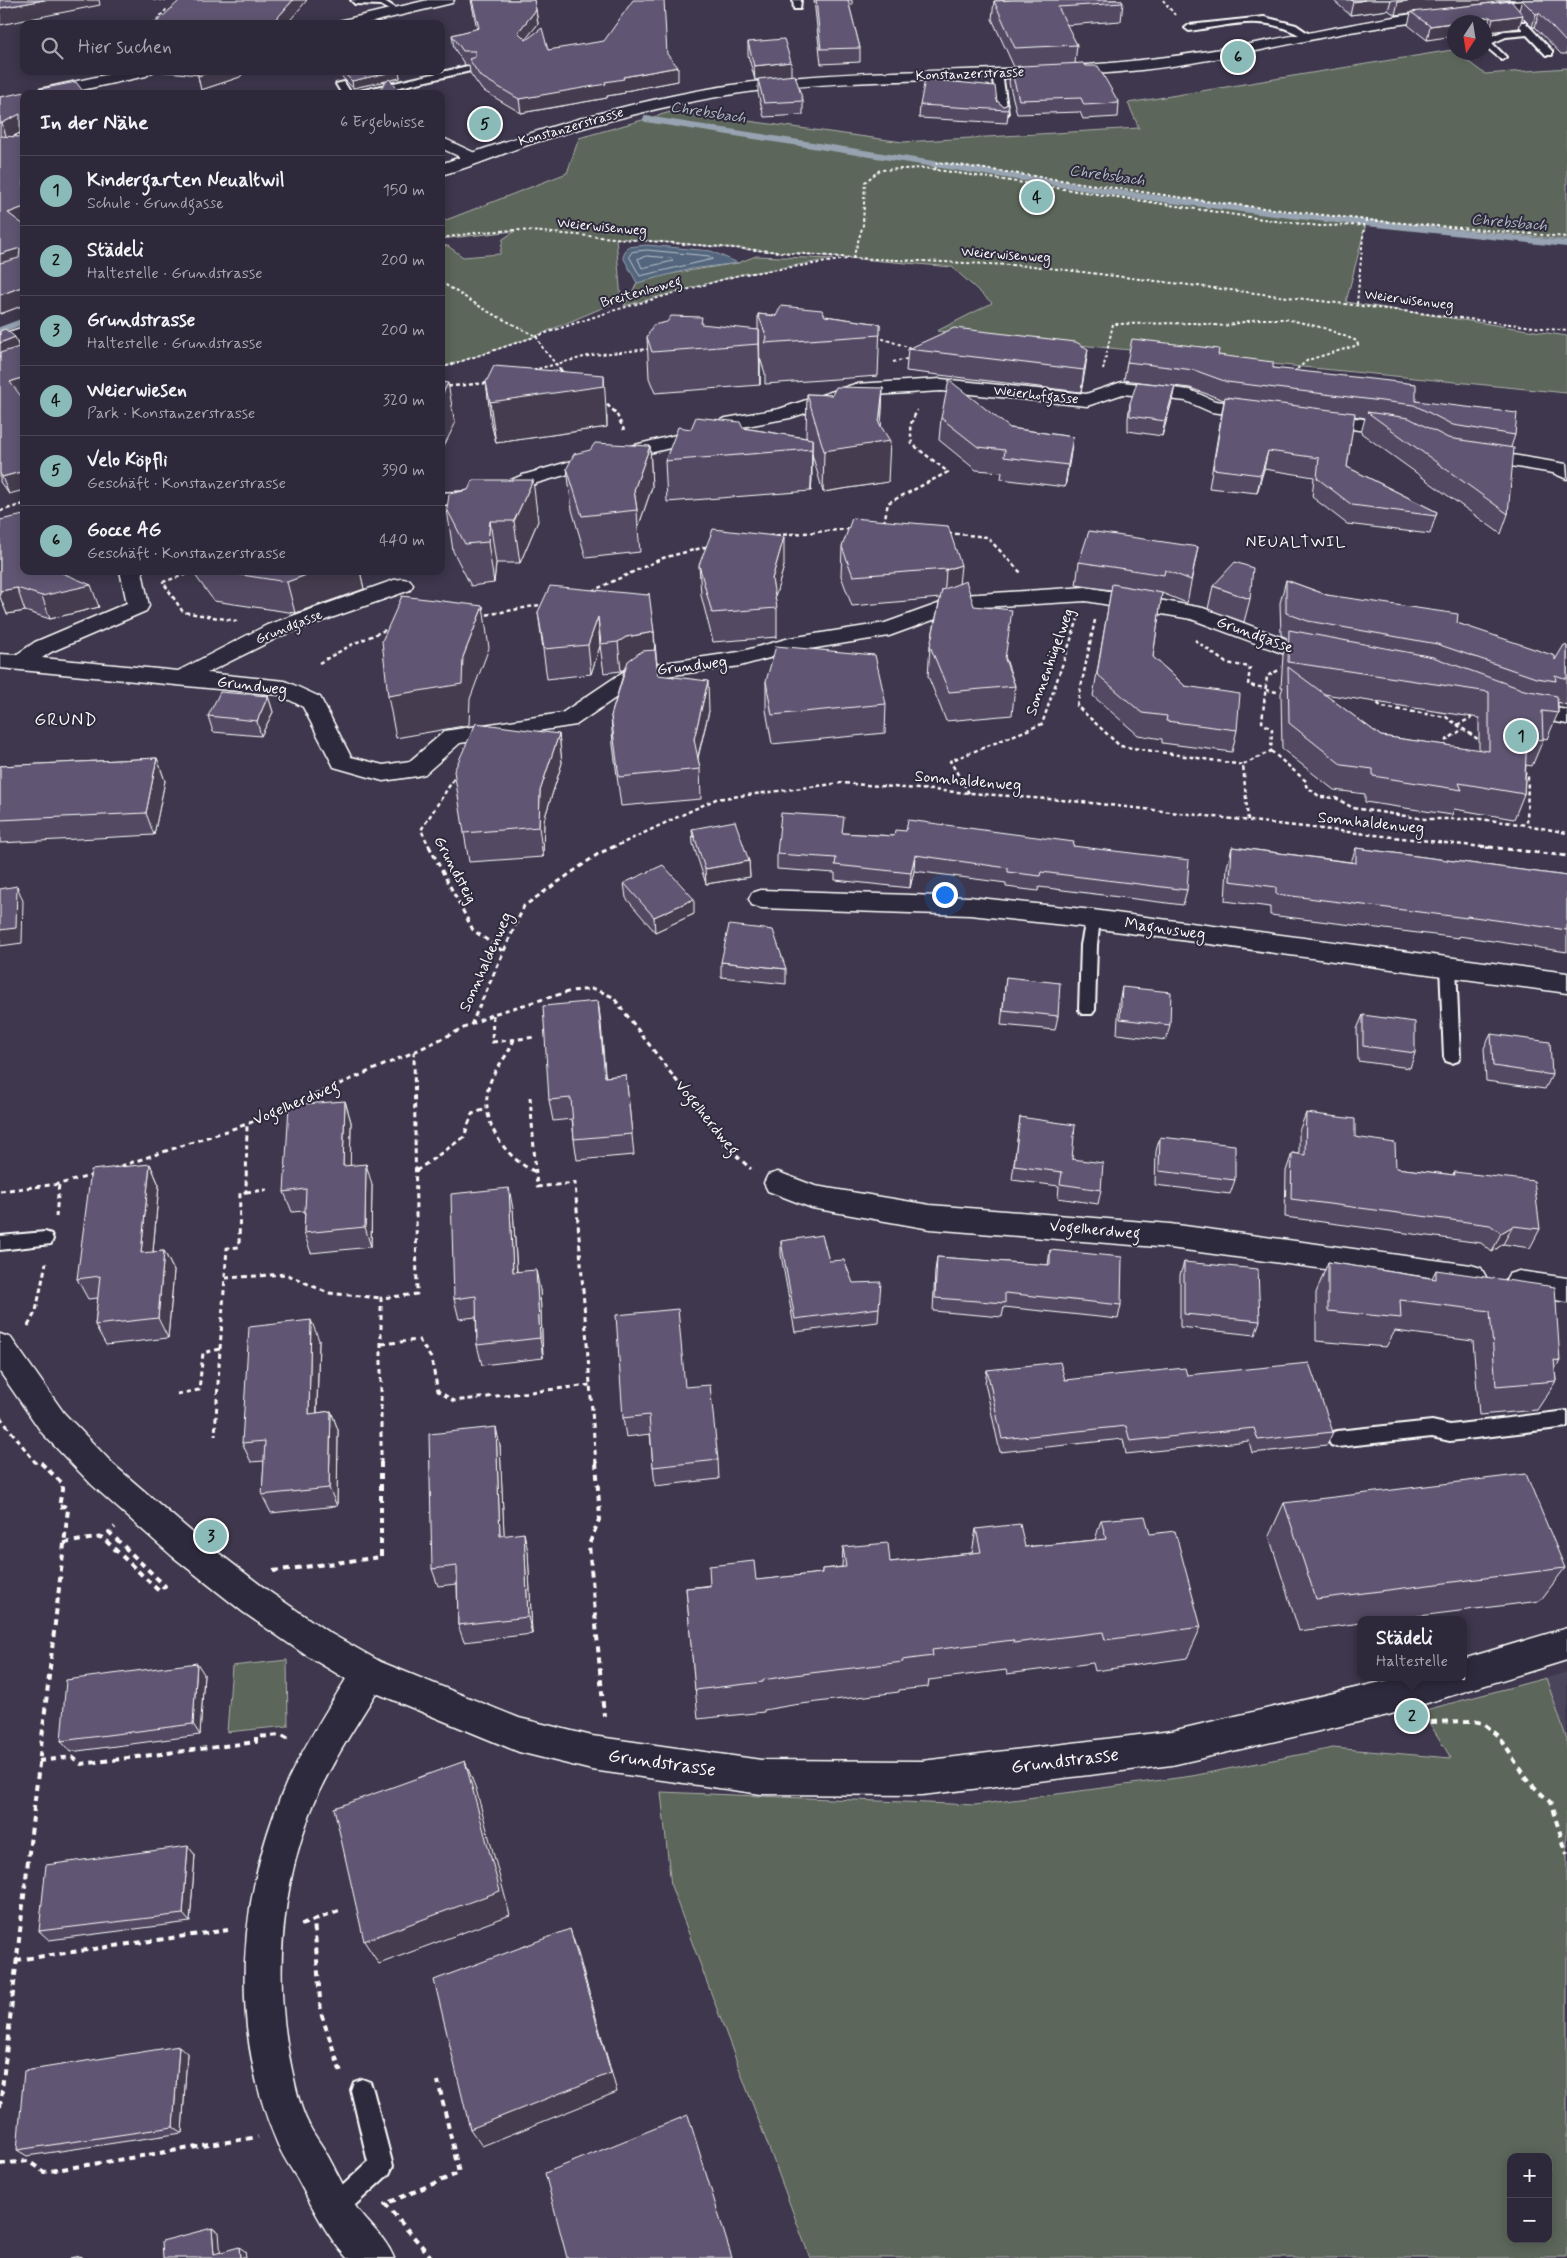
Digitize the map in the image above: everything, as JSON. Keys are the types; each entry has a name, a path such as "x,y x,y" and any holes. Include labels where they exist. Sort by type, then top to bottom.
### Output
{"street":[{"path":"360,20 447,0"},
{"name":"Konstanzerstrasse","path":"445,168 583,121 698,95 803,82 1141,65 1202,56 1401,20 1508,8 1567,4"},
{"path":"58,90 128,75"},
{"path":"3,146 20,147"},
{"path":"445,147 473,158"},
{"path":"0,342 20,334"},
{"name":"Weierhofgasse","path":"445,499 491,496 530,479 585,463 696,436 726,424 784,414 855,390 933,385 1087,400 1122,388 1190,396 1212,406 1409,431 1418,436"},
{"path":"1462,453 1559,468 1567,473"},
{"path":"10,662 138,606 131,575"},
{"name":"Grundgasse","path":"182,678 275,630 402,585"},
{"name":"Grundweg","path":"10,662 273,685 295,691 312,702 342,762 383,773 416,768 453,736 568,720 637,673 740,659 790,645 889,629 963,602 1086,594"},
{"name":"Grundgasse","path":"1086,594 1195,613 1298,651 1345,660"},
{"path":"1482,694 1523,709 1567,717"},
{"name":"Magnusweg","path":"761,899 970,906 1093,919 1567,983"},
{"name":"Vogelherdweg","path":"778,1184 812,1197 930,1217 1170,1236 1567,1290"},
{"name":"Grundstrasse","path":"0,1347 54,1423 103,1475 183,1545 255,1601 316,1643 369,1674 520,1736 592,1753 761,1777 922,1778 1172,1748 1388,1698 1444,1681"},
{"path":"1467,1674 1567,1644"},
{"path":"369,1674 320,1754 298,1797 282,1843 271,1890 266,1925 264,1996 267,2035 276,2083 291,2129 343,2223 374,2258"}],"lane":[{"path":"355,1 383,4 396,11"},
{"path":"1508,8 1549,53"},
{"path":"1189,28 1265,19 1289,24 1308,36"},
{"path":"1502,57 1486,42 1504,34 1530,32"},
{"path":"445,74 472,68"},
{"path":"997,73 1002,114"},
{"path":"373,90 440,75"},
{"path":"341,84 345,90"},
{"path":"3,146 20,136"},
{"path":"1087,1010 1089,945 1093,919"},
{"path":"1448,966 1452,1057"},
{"path":"0,1244 45,1239"},
{"path":"1337,1439 1432,1430 1450,1433 1567,1418"},
{"path":"335,2208 381,2166 353,2086"}],"path":[{"path":"153,0 176,0"},
{"path":"1163,0 1176,17"},
{"path":"157,20 166,10 178,12"},
{"path":"935,169 937,162 1212,202 1367,220 1567,237"},
{"path":"853,258 863,225 865,182 880,170 935,169 1187,209 1228,212 1340,228 1364,225"},
{"path":"1358,304 1364,225 1367,220"},
{"name":"Weierwisenweg","path":"445,237 482,232 517,230 853,258 1033,266 1567,330"},
{"name":"Breitenlooweg","path":"445,367 612,311 739,275 853,258"},
{"path":"445,284 488,311 536,336 544,350 557,363 568,379"},
{"path":"1111,392 1102,384 1101,378 1113,324 1195,323 1224,326 1258,319 1286,319 1324,328 1357,342 1358,345 1319,355 1296,369 1283,415"},
{"path":"869,336 917,350 910,359 886,364"},
{"path":"527,372 592,355 650,349"},
{"path":"445,387 468,386 492,382"},
{"path":"883,526 888,503 948,472 912,444 910,426 933,385"},
{"path":"595,396 608,404 622,421 626,454"},
{"path":"0,511 20,505"},
{"path":"766,536 856,528"},
{"path":"940,532 987,537 1043,597"},
{"path":"591,592 663,558 711,546"},
{"path":"183,575 163,582 183,612 240,621"},
{"name":"Sonnenhügelweg","path":"969,793 950,761 1042,724 1086,594"},
{"path":"478,617 554,601"},
{"path":"1096,616 1077,706 1120,746 1243,765 1271,751"},
{"path":"319,663 353,644 396,626"},
{"path":"1195,636 1194,641 1226,663 1250,667 1248,685 1277,692"},
{"path":"1271,751 1272,730 1262,722 1267,676 1287,667"},
{"path":"1458,725 1471,718 1471,714 1462,711 1471,711 1482,694"},
{"path":"1368,697 1382,707 1446,716 1488,747"},
{"path":"1444,756 1445,741 1463,729"},
{"name":"Grundsteig","path":"453,736 461,768 421,830 473,930 504,952"},
{"path":"1271,751 1306,781 1306,786 1320,797 1336,798 1353,808 1425,819 1480,819 1527,825 1567,833"},
{"path":"1243,765 1248,820"},
{"path":"1520,770 1528,776 1527,825"},
{"name":"Sonnhaldenweg","path":"471,1025 524,906 598,854 716,799 842,783 1073,801 1567,856"},
{"name":"Vogelherdweg","path":"109,1170 247,1124 414,1052 493,1014 571,991 595,989 605,991 613,997 728,1147 748,1167 778,1184"},
{"path":"493,1014 492,1042 536,1036"},
{"path":"514,1039 512,1049 490,1082 486,1097 486,1109 499,1139 512,1158 519,1165 536,1172"},
{"path":"225,1278 286,1274 328,1293 382,1298 417,1294 414,1052"},
{"path":"530,1097 536,1186 575,1183 600,1517 589,1545 604,1716"},
{"path":"416,1171 464,1137 472,1114 486,1109"},
{"path":"246,1192 247,1124"},
{"path":"0,1191 59,1184 100,1173"},
{"path":"215,1436 226,1248 239,1247 240,1193 267,1190"},
{"path":"273,1571 381,1557 382,1298"},
{"path":"382,1344 419,1340 431,1358 438,1391 454,1401 590,1384"},
{"path":"177,1394 199,1390 203,1353 220,1349"},
{"path":"0,1417 35,1462 41,1463 63,1484 59,1506 64,1506 68,1509 0,2107"},
{"path":"64,1543 102,1537 159,1591 165,1586 109,1532 139,1506"},
{"path":"1422,1720 1429,1722 1473,1721 1491,1729 1499,1736 1526,1779 1550,1802 1567,1854"},
{"path":"39,1761 72,1757 81,1764 256,1742 256,1737 282,1735 291,1740"},
{"path":"297,1926 339,1910"},
{"path":"314,1920 321,2013 353,2086"},
{"path":"16,1960 228,1930"},
{"path":"385,2204 458,2173 438,2081"},
{"path":"0,2164 28,2161 44,2172 246,2141 291,2129"},
{"path":"374,2172 385,2204 432,2258"}],"shaded area":[{"path":"1567,1672 1567,1740 1546,1678"}],"green space":[{"path":"1447,51 1447,60 1466,60 1485,74 1567,68 1567,240 1367,220 1346,302 1567,336 1567,393 937,331 992,303 952,267 616,238 621,300 536,336 445,367 445,246 463,257 500,254 503,239 515,231 445,239 445,220 567,173 579,138 674,111 903,142 1139,128 1128,103"},
{"path":"756,256 833,259 739,275 624,306 637,283 650,277 738,263"},
{"path":"287,1660 288,1726 227,1732 232,1666"},
{"path":"1546,1678 1567,1740 1567,2258 810,2258 671,1886 661,1792 975,1805 1192,1776 1333,1748 1451,1758 1422,1711"}],"water":[{"path":"647,245 711,251 738,263 691,269 637,283 623,257 627,247"}],"building":[{"path":"0,0 44,0 0,8"},
{"path":"180,0 293,0 276,20 159,20"},
{"path":"472,0 534,0 536,10 518,32 526,40 542,28 548,50 604,41 633,0 664,0 667,54 678,67 623,77 624,79 605,82 606,84 519,99 480,76 469,59 475,57 475,51 463,51 452,35 479,28"},
{"path":"816,0 848,0 860,48 821,49"},
{"path":"1121,0 1123,3 1058,7 1077,45 1015,48 994,1"},
{"path":"1396,0 1413,0 1398,2"},
{"path":"1522,0 1567,0 1567,41 1539,13 1536,14"},
{"path":"1511,1 1523,15 1493,19 1492,15 1447,15 1447,23 1430,26 1411,12"},
{"path":"784,39 791,62 754,66 748,42"},
{"path":"1083,63 1085,66 1098,66 1119,103 1084,105 1081,98 1019,100 1011,69 1022,69 1021,66"},
{"path":"346,75 378,75 352,81"},
{"path":"795,75 803,101 764,103 758,79"},
{"path":"389,79 400,90 379,90"},
{"path":"925,79 995,86 997,101 1003,106 1009,104 1008,110 920,105"},
{"path":"76,82 82,90 35,90"},
{"path":"20,93 20,114 0,123 0,97"},
{"path":"0,136 20,137 20,208 8,213 20,222 20,248 0,254"},
{"path":"20,248 20,288 0,295 0,263 19,258"},
{"path":"781,306 822,310 825,316 880,324 880,335 765,343 767,338 758,314 776,316"},
{"path":"671,316 702,317 701,324 759,330 759,344 652,352 647,337 653,325 667,322"},
{"path":"954,328 1076,342 1088,349 1084,370 908,349"},
{"path":"5,329 15,337 0,343 0,331"},
{"path":"1132,339 1219,349 1218,355 1273,362 1273,368 1416,384 1416,401 1517,413 1515,435 1453,425 1414,405 1227,382 1194,370 1127,362"},
{"path":"20,341 20,378 10,382 20,395 20,472 2,477 0,473 0,353 19,347"},
{"path":"494,366 604,375 604,386 490,402 486,382"},
{"path":"949,380 1010,428 1073,437 1068,465 1004,457 1005,450 978,447 941,418"},
{"path":"1137,382 1175,386 1165,421 1130,416 1130,403"},
{"path":"836,387 883,388 879,423 890,441 824,451 807,394 832,395"},
{"path":"1225,397 1355,413 1347,467 1437,512 1436,516 1352,505 1317,478 1319,458 1268,451 1261,475 1213,469"},
{"path":"1367,412 1409,418 1448,438 1514,448 1508,514"},
{"path":"696,417 740,422 743,428 812,439 812,449 665,461 678,427 691,429"},
{"path":"595,443 650,446 634,490 637,510 582,516 567,468 574,454 590,450"},
{"path":"473,480 533,480 514,521 490,521 488,542 465,544 447,509 449,494 468,490"},
{"path":"20,516 20,575 67,575 91,585 42,596 17,588 0,591 0,520"},
{"path":"852,518 948,526 961,565 946,570 853,576 842,547"},
{"path":"713,529 784,537 772,579 777,608 712,613 699,565"},
{"path":"1089,531 1198,547 1191,580 1165,570 1164,575 1079,562"},
{"path":"1235,562 1253,568 1250,599 1213,586"},
{"path":"242,575 306,575 287,582"},
{"path":"1286,580 1327,595 1458,614 1457,623 1555,656 1555,660 1564,645 1567,646 1567,679 1555,675 1556,681 1536,678 1437,644 1308,621 1286,613"},
{"path":"966,581 974,606 1012,610 1005,659 1015,686 949,692 930,646 942,590"},
{"path":"1112,584 1162,593 1153,657 1185,686 1240,694 1237,730 1166,721 1167,716 1142,713 1097,674"},
{"path":"550,586 648,595 649,593 654,632 626,637 618,642 601,644 598,617 588,645 544,649 538,612"},
{"path":"402,596 483,606 463,657 462,684 388,696 382,641"},
{"path":"1289,630 1433,657 1524,690 1557,696 1558,713 1542,711 1543,740 1527,738 1524,794 1459,783 1462,790 1373,776 1373,769 1342,765 1289,723 1288,667 1381,736 1489,751 1489,692 1288,662"},
{"path":"776,646 875,655 886,704 772,715 766,681"},
{"path":"655,650 658,675 708,681 694,739 700,769 619,777 611,716 628,661 642,651"},
{"path":"220,692 268,696 257,721 208,716"},
{"path":"476,723 559,734 540,791 539,827 464,833 454,771"},
{"path":"157,758 146,813 0,820 0,766"},
{"path":"781,813 844,817 842,833 894,836 895,830 906,831 908,820 1074,842 1073,846 1189,860 1187,890 1041,872 1040,876 1008,872 1008,868 915,855 911,873 835,865 836,858 777,854"},
{"path":"735,821 749,861 705,869 692,829"},
{"path":"1232,847 1356,863 1356,848 1567,876 1567,930 1467,916 1467,918 1276,894 1276,887 1230,881"},
{"path":"663,865 694,899 654,917 624,883"},
{"path":"17,886 16,928 0,930 0,889"},
{"path":"729,925 773,930 786,969 721,962"},
{"path":"1006,977 1060,983 1058,1016 1003,1010"},
{"path":"1122,987 1171,992 1170,1025 1120,1019"},
{"path":"598,1001 605,1077 626,1075 632,1134 574,1139 571,1098 549,1100 543,1006"},
{"path":"1363,1015 1415,1022 1415,1053 1363,1046"},
{"path":"1491,1034 1550,1042 1552,1075 1493,1066"},
{"path":"345,1101 343,1166 366,1164 365,1227 304,1233 306,1189 284,1192 289,1105"},
{"path":"1306,1113 1355,1119 1355,1137 1395,1143 1396,1168 1534,1181 1540,1229 1513,1226 1501,1233 1490,1225 1291,1199 1292,1153 1305,1155"},
{"path":"1020,1117 1075,1125 1072,1159 1103,1163 1101,1190 1060,1184 1062,1172 1014,1166"},
{"path":"1160,1137 1235,1145 1235,1180 1159,1171"},
{"path":"150,1164 141,1253 164,1251 158,1318 95,1325 100,1276 77,1279 91,1170"},
{"path":"509,1188 513,1272 536,1270 540,1338 477,1345 476,1296 454,1299 451,1194"},
{"path":"822,1235 829,1261 844,1260 853,1283 881,1282 879,1308 795,1319 781,1241"},
{"path":"1050,1250 1122,1257 1121,1305 1005,1293 1005,1303 935,1298 937,1257 1050,1265"},
{"path":"1184,1262 1258,1269 1260,1321 1184,1314"},
{"path":"1328,1262 1436,1279 1436,1270 1555,1287 1560,1361 1554,1360 1556,1381 1496,1386 1490,1311 1400,1300 1401,1318 1328,1311"},
{"path":"678,1309 685,1387 710,1385 718,1460 653,1467 649,1415 623,1418 616,1315"},
{"path":"311,1320 309,1414 331,1411 329,1488 262,1495 265,1441 242,1443 249,1327"},
{"path":"1060,1362 1065,1380 1185,1368 1187,1375 1309,1363 1333,1432 1258,1440 1254,1428 1130,1441 1126,1426 1002,1439 987,1370"},
{"path":"496,1427 500,1536 524,1533 528,1617 458,1625 457,1566 432,1569 429,1434"},
{"path":"1526,1474 1565,1568 1316,1599 1284,1503"},
{"path":"1145,1516 1150,1534 1175,1531 1201,1627 1105,1640 1103,1632 1014,1643 1013,1640 932,1650 933,1656 902,1660 903,1662 794,1675 763,1680 763,1682 695,1690 686,1588 710,1586 709,1566 754,1561 756,1580 822,1573 822,1569 846,1567 843,1547 888,1543 890,1562 981,1552 976,1529 1020,1524 1025,1547 1106,1539 1101,1520"},
{"path":"197,1663 193,1724 61,1741 66,1680"},
{"path":"465,1761 500,1891 364,1941 334,1808"},
{"path":"188,1846 183,1914 39,1931 46,1865"},
{"path":"570,1929 611,2073 470,2129 434,1980"},
{"path":"179,2046 173,2127 17,2150 24,2071"},
{"path":"688,2115 732,2258 567,2258 545,2173"},
{"path":"212,2228 214,2254 239,2247 240,2258 163,2258 162,2241"}],"waterway":[{"name":"Chrebsbach","path":"646,119 1139,196 1299,216 1567,244"},
{"name":"Chrebsbach","path":"0,330 20,322"}],"place":[{"name":"Gocce AG","path":"1238,57"},
{"name":"Velo Köpfli","path":"485,124"},
{"name":"Weierwiesen","path":"1037,197"},
{"name":"Kindergarten Neualtwil","path":"1521,736"},
{"name":"Grundstrasse","path":"211,1536"},
{"name":"Städeli","path":"1412,1716"}],"district":[{"name":"NEUALTWIL","path":"1296,542"},
{"name":"GRUND","path":"66,720"}]}
